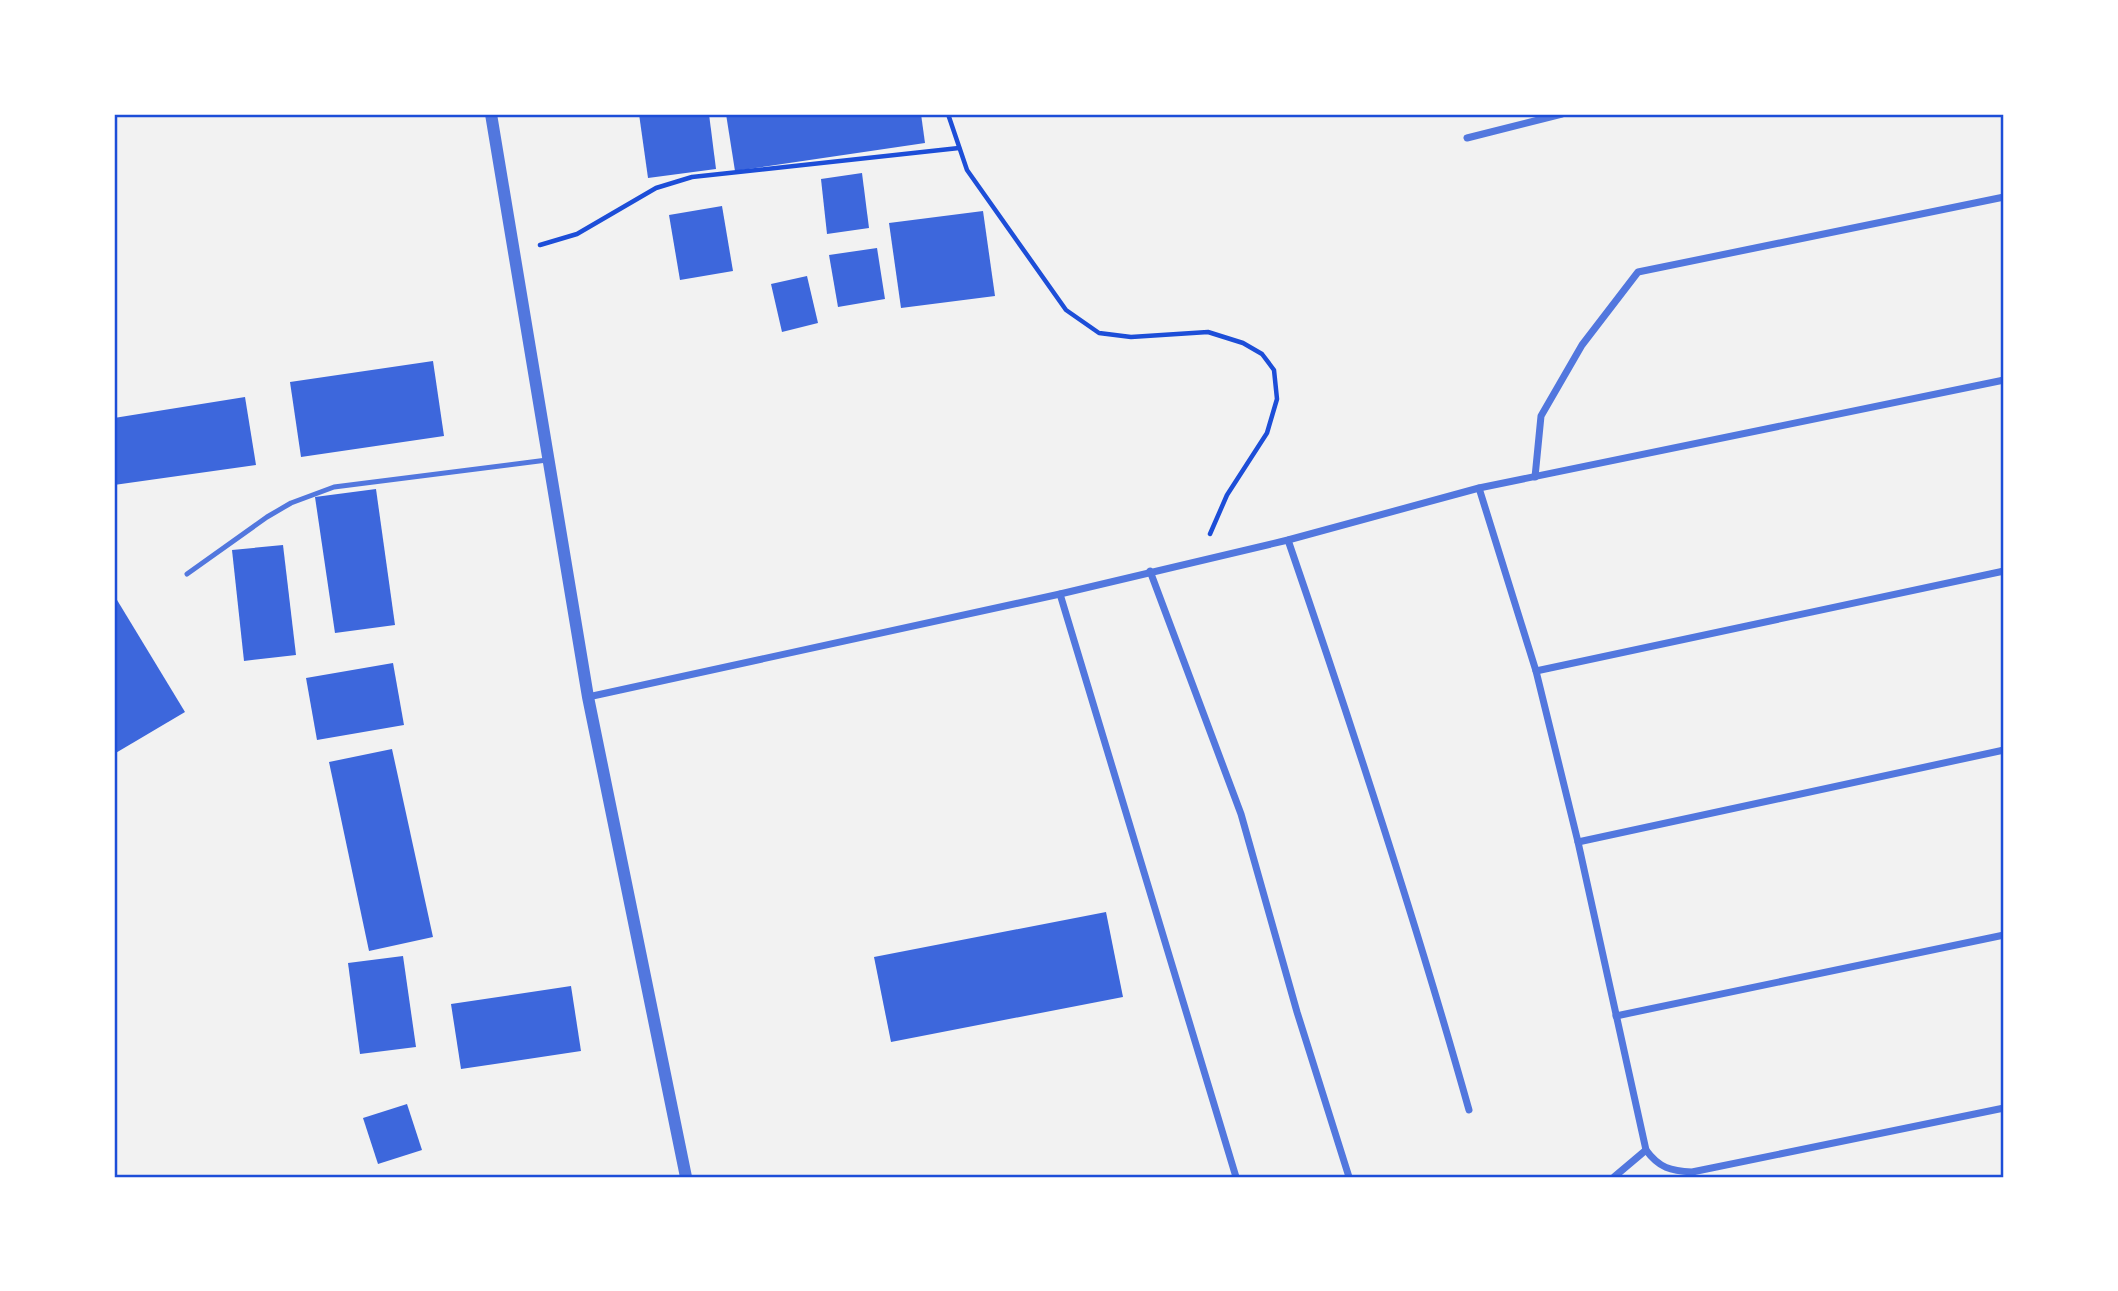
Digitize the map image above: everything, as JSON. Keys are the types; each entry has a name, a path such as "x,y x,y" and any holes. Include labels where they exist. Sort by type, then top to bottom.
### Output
{"street":[{"path":"491,114 587,697 686,1177"},
{"path":"1467,138 1562,114"},
{"path":"1535,477 1541,416 1582,345 1638,272 2004,197"},
{"path":"587,697 1060,594 1198,559 1288,540 1479,488 2004,380"},
{"path":"1479,488 1536,671 1578,842 1646,1150 1656,1164 1692,1172 2004,1108"},
{"path":"1288,540 1342,696 1436,992 1469,1110"},
{"path":"1536,671 2004,570"},
{"path":"1150,571 1241,814 1297,1012 1349,1177"},
{"path":"1060,594 1236,1177"},
{"path":"1578,842 2004,750"},
{"path":"1616,1016 2004,935"},
{"path":"1614,1177 1646,1150"}],"lane":[{"path":"187,574 290,503 334,487 547,460"}],"path":[{"path":"948,114 967,170 1066,310 1099,332 1131,337 1208,332 1243,343 1262,354 1274,370 1278,398 1267,433 1227,495 1198,559"},
{"path":"513,253 577,234 656,188 692,177 959,148"}],"building":[{"path":"639,114 709,114 716,169 648,178"},
{"path":"726,114 921,114 925,143 735,171"},
{"path":"862,173 869,228 827,234 821,179"},
{"path":"722,206 733,271 680,280 669,215"},
{"path":"983,211 995,296 901,308 889,223"},
{"path":"877,248 885,299 838,307 829,255"},
{"path":"807,276 818,323 782,332 771,284"},
{"path":"433,361 444,436 301,457 290,382"},
{"path":"245,397 256,465 114,485 114,418"},
{"path":"376,489 395,625 335,633 315,497"},
{"path":"283,545 296,655 244,661 232,550"},
{"path":"114,595 185,712 114,754"},
{"path":"393,663 404,725 317,740 306,678"},
{"path":"392,749 433,937 369,951 329,762"},
{"path":"1106,912 1123,997 891,1042 874,957"},
{"path":"403,956 416,1047 360,1054 348,963"},
{"path":"571,986 581,1051 461,1069 451,1004"},
{"path":"407,1104 422,1150 378,1164 363,1118"}]}
